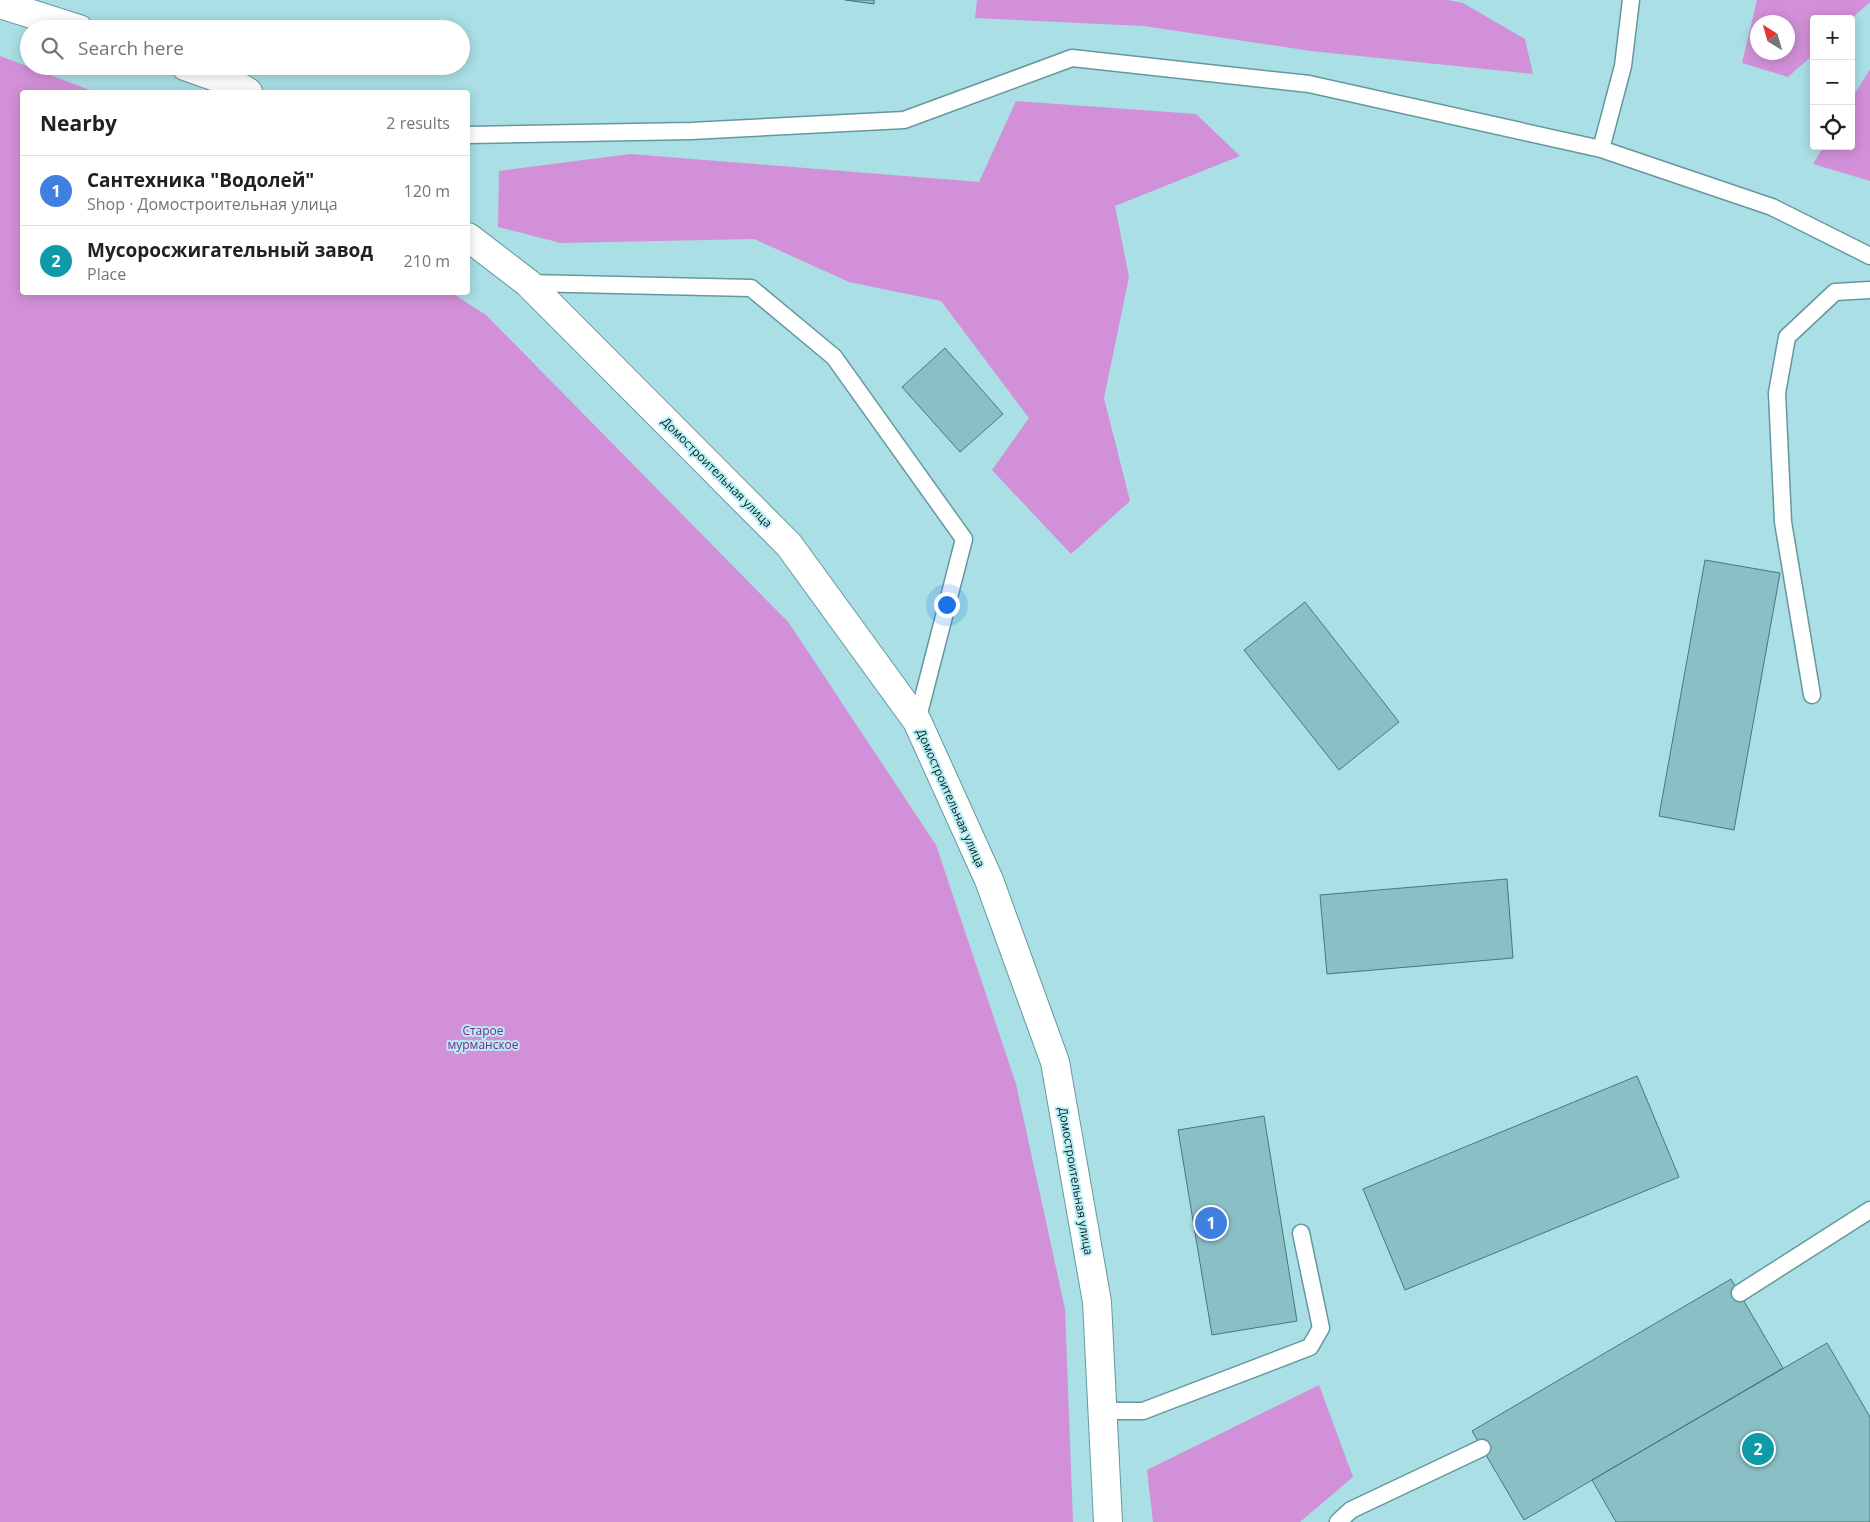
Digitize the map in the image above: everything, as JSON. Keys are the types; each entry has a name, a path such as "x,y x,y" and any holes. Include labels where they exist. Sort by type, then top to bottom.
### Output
{"street":[{"path":"0,4 51,20"},
{"path":"211,75 234,83 245,90"},
{"name":"Домостроительная улица","path":"470,240 528,283 790,545 917,721 988,880 1055,1062 1096,1302 1108,1522"}],"lane":[{"path":"1601,149 1622,66 1631,0"},
{"path":"470,135 691,131 904,120 1072,58 1309,84 1601,149 1772,207 1870,256"},
{"path":"528,283 751,288 834,357 964,539 917,721"},
{"path":"1812,695 1783,522 1777,393 1787,338 1835,292 1870,290"},
{"path":"1740,1293 1870,1210"},
{"path":"1102,1411 1143,1411 1310,1347 1321,1328 1301,1234"},
{"path":"1338,1522 1351,1510 1482,1448"}],"green space":[{"path":"977,0 1448,0 1463,3 1525,39 1533,74 1311,51 1144,26 975,18"},
{"path":"1757,0 1870,0 1855,15 1810,15 1810,58 1788,77 1742,63 1750,29 1750,60 1795,60 1795,15 1753,15"},
{"name":"Старое мурманское","path":"0,56 20,64 20,75 50,75 90,90 20,90 20,295 455,295 486,315 789,623 936,845 1016,1084 1065,1309 1073,1522 0,1522"},
{"path":"1870,69 1870,181 1813,164 1822,150 1855,150 1855,93"},
{"path":"1016,101 1196,114 1240,156 1115,206 1129,277 1104,398 1130,501 1071,554 992,470 1029,418 941,301 849,282 754,239 561,243 498,227 499,171 630,154 979,182"},
{"path":"1319,1385 1353,1477 1300,1522 1153,1522 1147,1470"}],"building":[{"path":"845,0 874,0 874,4"},
{"path":"945,348 1003,414 960,452 902,387"},
{"path":"1705,560 1780,573 1734,830 1659,816"},
{"path":"1305,602 1399,722 1339,770 1244,650"},
{"path":"1507,879 1513,958 1327,974 1320,895"},
{"path":"1637,1076 1679,1177 1405,1290 1363,1189"},
{"path":"1264,1116 1297,1321 1212,1335 1178,1130"},
{"path":"1731,1279 1783,1368 1524,1520 1472,1431"},
{"path":"1827,1343 1870,1417 1870,1522 1616,1522 1592,1480"}],"place":[{"name":"Сантехника \"Водолей\"","path":"1211,1223"},
{"name":"Мусоросжигательный завод","path":"1758,1449"}]}
